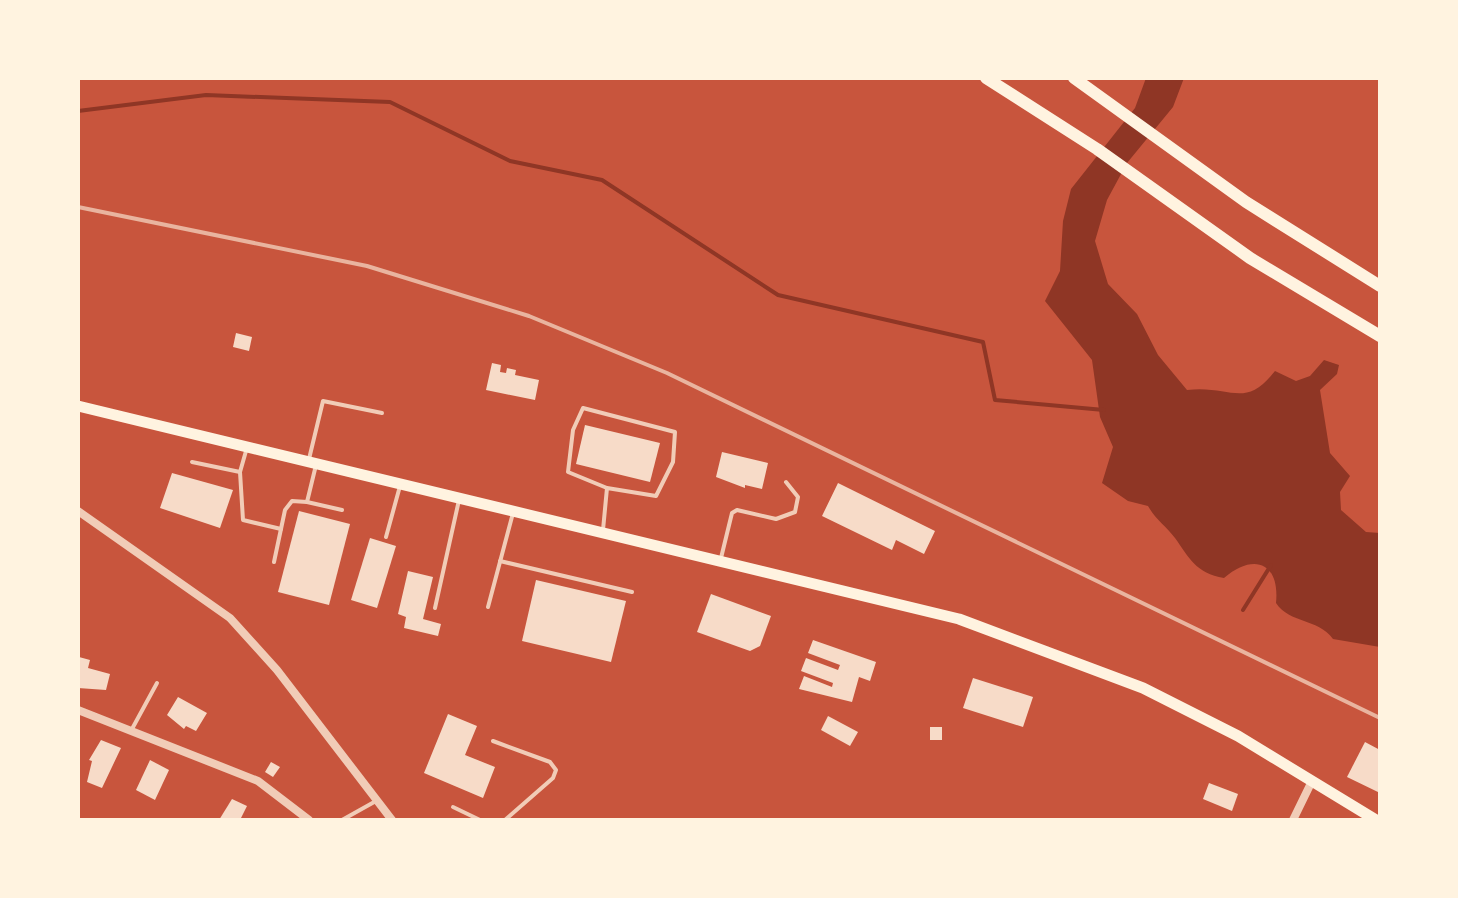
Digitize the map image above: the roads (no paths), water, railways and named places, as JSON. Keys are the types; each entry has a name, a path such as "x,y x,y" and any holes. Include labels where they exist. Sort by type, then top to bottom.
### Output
{"highway":[{"path":"986,78 1097,149 1250,258 1380,336"},
{"path":"1074,78 1246,202 1380,286"}],"main road":[{"path":"78,406 903,603 1054,651 1143,688 1238,736 1376,820"}],"street":[{"path":"78,511 230,618 277,670 392,820"},
{"path":"78,710 258,781 309,820"},
{"path":"1293,820 1312,781"}],"lane":[{"path":"307,502 323,401 382,412"},
{"path":"583,408 675,432 673,462 656,496 607,488 568,472 574,430 583,408"},
{"path":"248,444 240,472 243,520 281,529"},
{"path":"192,462 240,472"},
{"path":"386,538 402,481"},
{"path":"721,558 732,513 738,510 776,520 795,512 798,498 786,482"},
{"path":"603,530 607,488"},
{"path":"435,608 460,495"},
{"path":"274,562 292,501 342,510"},
{"path":"488,607 514,508"},
{"path":"500,561 632,592"},
{"path":"132,729 157,683"},
{"path":"493,741 550,762 556,770 553,778 504,820"},
{"path":"342,820 376,801"},
{"path":"453,807 480,820"}],"waterway":[{"path":"78,111 206,95 390,102 510,161 602,180 778,295 983,342 995,400 1104,410"},
{"path":"1243,610 1271,565"}],"railway":[{"path":"78,207 367,266 529,316 667,373 1380,718"}]}
